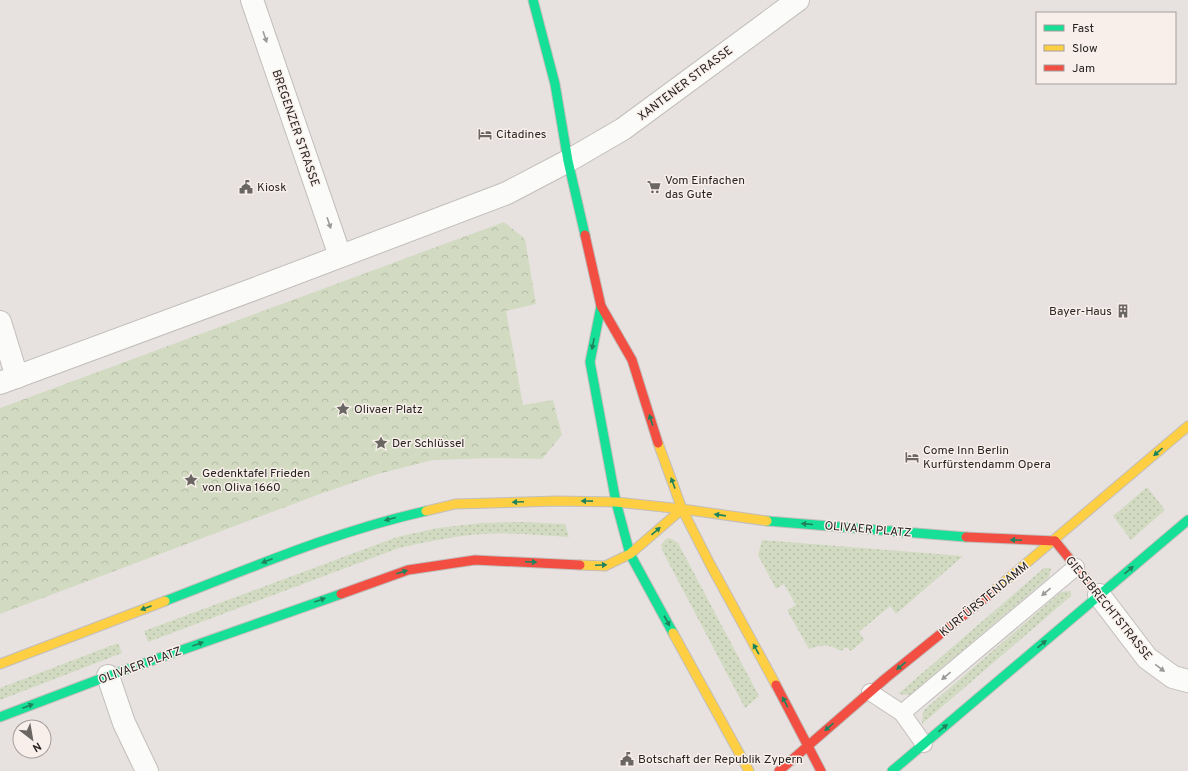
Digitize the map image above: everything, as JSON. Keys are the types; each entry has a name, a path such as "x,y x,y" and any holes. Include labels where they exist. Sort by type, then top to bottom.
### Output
{"main road":[{"path":"533,0 557,90 568,161 601,306 632,360 663,457 682,509 821,771"},
{"path":"601,306 590,362 616,502 630,554 749,771"},
{"name":"KURFÜRSTENDAMM","path":"780,771 870,692 1055,541 1188,426"},
{"name":"OLIVAER PLATZ","path":"0,664 327,538 389,519 455,504 557,501 616,502 682,509 758,520 977,538 1055,541"},
{"name":"OLIVAER PLATZ","path":"0,717 108,676 408,570 475,560 605,566 630,554 682,509"},
{"path":"892,771 1188,520"},
{"name":"GIESEBRECHTSTRASSE","path":"1055,541 1100,595"}],"street":[{"name":"BREGENZER STRASSE","path":"252,0 340,256"},
{"name":"XANTENER STRASSE","path":"568,161 623,129 798,0"},
{"path":"0,322 8,380 490,200 507,193 568,161"},
{"name":"GIESEBRECHTSTRASSE","path":"1100,595 1147,658 1173,677 1188,682"},
{"path":"108,676 124,723 147,771"}],"lane":[{"path":"902,712 1076,567"},
{"path":"870,692 902,712 924,744"}],"green space":[{"path":"504,222 525,239 536,304 506,311 523,405 553,400 562,435 542,459 493,458 433,460 378,474 320,494 0,614 0,408"},
{"path":"1147,487 1165,510 1131,540 1113,516"},
{"path":"523,522 565,524 569,537 492,533 450,538 399,548 148,642 144,631 397,537 438,528 481,523"},
{"path":"668,538 678,543 759,696 745,708 663,552 661,545"},
{"path":"762,540 963,556 896,614 890,606 859,632 864,640 851,651 846,647 841,651 825,646 818,646 809,649 787,610 796,605 784,584 776,589 758,555"},
{"path":"1044,568 1051,568 1049,577 910,695 898,694"},
{"path":"1071,591 1071,596 922,724 923,711 1061,592"},
{"path":"118,643 122,653 0,700 0,688"}],"traffic: fast":[{"path":"533,0 555,84 568,161 585,235"},
{"path":"601,306 590,362 616,502 630,554 673,633"},
{"path":"165,601 294,551 359,529 426,511"},
{"path":"892,771 1188,520"},
{"path":"767,521 966,537"},
{"path":"0,717 108,676 341,594"}],"traffic: slow":[{"path":"990,594 1188,426"},
{"path":"658,443 682,509 710,564 776,685"},
{"path":"426,511 455,504 557,501 616,502 682,509 767,521"},
{"path":"580,565 605,566 630,554 682,509"},
{"path":"0,664 165,601"},
{"path":"673,633 749,771"}],"traffic: jam":[{"path":"585,235 601,306 632,360 658,443"},
{"path":"966,537 1055,541"},
{"path":"1055,541 1099,595"},
{"path":"341,594 408,570 475,560 580,565"},
{"path":"779,771 886,678 990,594"},
{"path":"776,685 821,771"}],"place":[{"name":"Citadines","path":"485,134"},
{"name":"Kiosk","path":"246,187"},
{"name":"Vom Einfachen das Gute","path":"654,187"},
{"name":"Bayer-Haus","path":"1123,311"},
{"name":"Olivaer Platz","path":"343,409"},
{"name":"Der Schlüssel","path":"381,443"},
{"name":"Come Inn Berlin Kurfürstendamm Opera","path":"912,457"},
{"name":"Gedenktafel Frieden von Oliva 1660","path":"191,480"},
{"name":"Botschaft der Republik Zypern","path":"627,759"}]}
